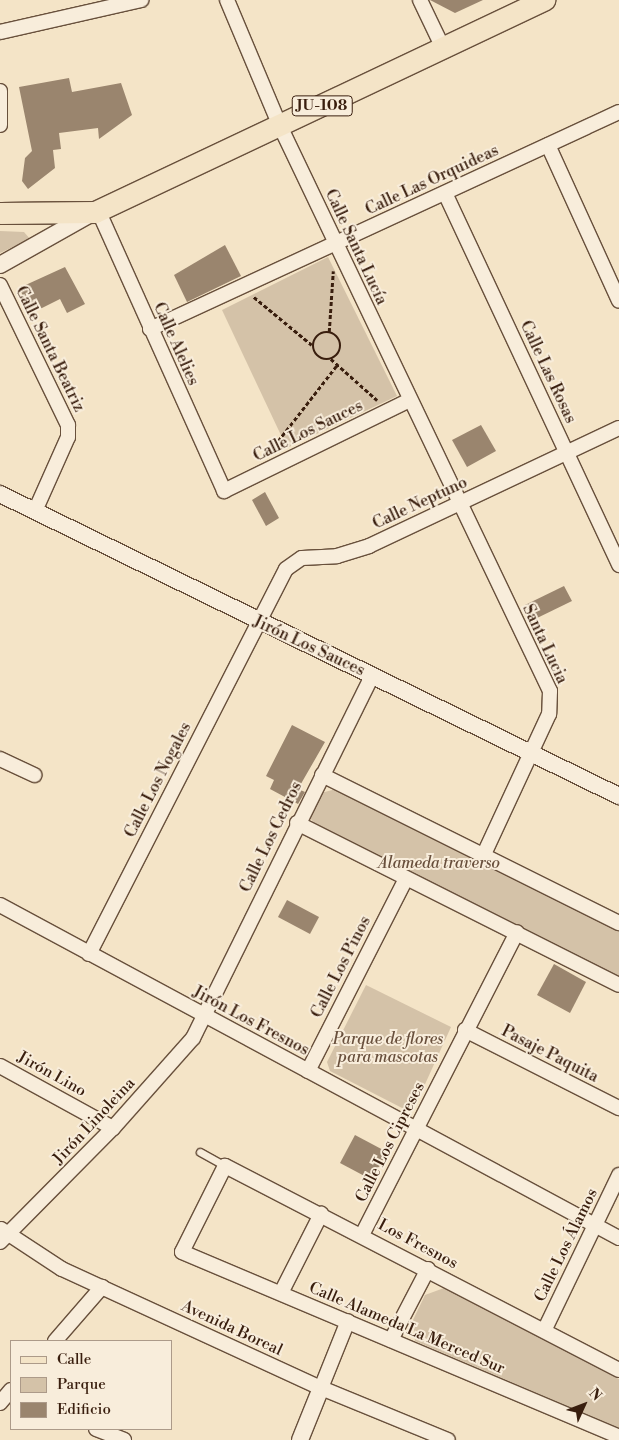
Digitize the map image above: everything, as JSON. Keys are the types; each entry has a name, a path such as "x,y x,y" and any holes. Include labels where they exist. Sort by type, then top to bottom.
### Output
{"main road":[{"name":"JU-108","path":"0,213 97,211 544,0"}],"street":[{"path":"0,32 141,0"},
{"name":"Calle Santa Lucía","path":"227,0 280,126 458,506"},
{"path":"420,0 443,48"},
{"path":"0,91 0,125"},
{"name":"Calle Las Orquideas","path":"150,329 619,112"},
{"path":"548,145 619,301"},
{"name":"Calle Las Rosas","path":"445,193 619,565"},
{"path":"0,265 97,211"},
{"name":"Calle Alelies","path":"97,211 224,491"},
{"name":"Calle Santa Beatriz","path":"0,285 68,426 68,437 35,512"},
{"name":"Calle Los Sauces","path":"224,491 408,401"},
{"name":"Calle Neptuno","path":"259,622 295,562 358,550 458,506 619,428"},
{"name":"Jirón Los Sauces","path":"0,494 531,756 619,796"},
{"name":"Santa Lucia","path":"458,506 550,691 549,714 484,854"},
{"name":"Calle Los Nogales","path":"89,954 259,622"},
{"name":"Calle Los Cedros","path":"202,1015 372,676"},
{"path":"0,759 34,775"},
{"path":"322,775 484,854 619,923"},
{"path":"297,823 619,985"},
{"name":"Calle Los Pinos","path":"308,1071 406,879"},
{"name":"Jirón Los Fresnos","path":"0,905 619,1238"},
{"name":"Calle Los Cipreses","path":"362,1235 516,932"},
{"name":"Jirón Linoleina","path":"3,1235 114,1128 193,1038 202,1015"},
{"name":"Pasaje Paquita","path":"465,1030 619,1108"},
{"name":"Jirón Lino","path":"0,1066 114,1128"},
{"name":"Los Fresnos","path":"226,1166 544,1329 619,1370"},
{"name":"Calle Alameda La Merced Sur","path":"226,1166 182,1252 619,1437"},
{"name":"Calle Los Álamos","path":"544,1329 619,1175"},
{"path":"281,1293 321,1214"},
{"name":"Avenida Boreal","path":"3,1235 62,1269 321,1388 448,1440"},
{"path":"391,1340 428,1269"},
{"path":"55,1340 102,1287"},
{"path":"300,1440 348,1322"},
{"path":"98,1430 122,1440"}],"lane":[{"name":"Los Fresnos","path":"200,1152 226,1166"}],"path":[{"path":"331,360 341,345 329,332 335,244"},
{"path":"241,287 312,345 318,357 331,360 389,410"},
{"path":"312,345 316,336 329,332"},
{"path":"278,441 337,365"}],"green space":[{"path":"0,231 24,232 30,239 0,253"},
{"path":"328,257 397,396 287,448 222,310"},
{"name":"Alameda traverso","path":"336,789 619,929 619,978 319,828 309,817 321,793"},
{"name":"Parque de flores para mascotas","path":"366,985 451,1027 416,1104 406,1110 330,1071 327,1062"},
{"path":"444,1288 619,1379 619,1428 415,1341 413,1320 425,1295"}],"building":[{"path":"430,0 483,0 455,13"},
{"path":"69,78 72,92 121,83 132,115 99,139 98,128 59,133 61,149 53,150 55,168 28,189 22,181 25,158 32,151 19,87"},
{"path":"225,245 241,276 187,302 174,275"},
{"path":"65,267 85,304 67,313 60,299 32,313 19,288"},
{"path":"481,425 496,451 467,467 452,440"},
{"path":"265,492 279,518 266,526 252,500"},
{"path":"564,586 572,601 533,620 525,605"},
{"path":"292,725 325,742 298,789 305,792 298,804 270,789 274,780 266,776"},
{"path":"287,900 319,917 310,934 278,917"},
{"path":"554,964 586,982 570,1013 537,995"},
{"path":"355,1135 387,1152 372,1180 340,1163"}]}
